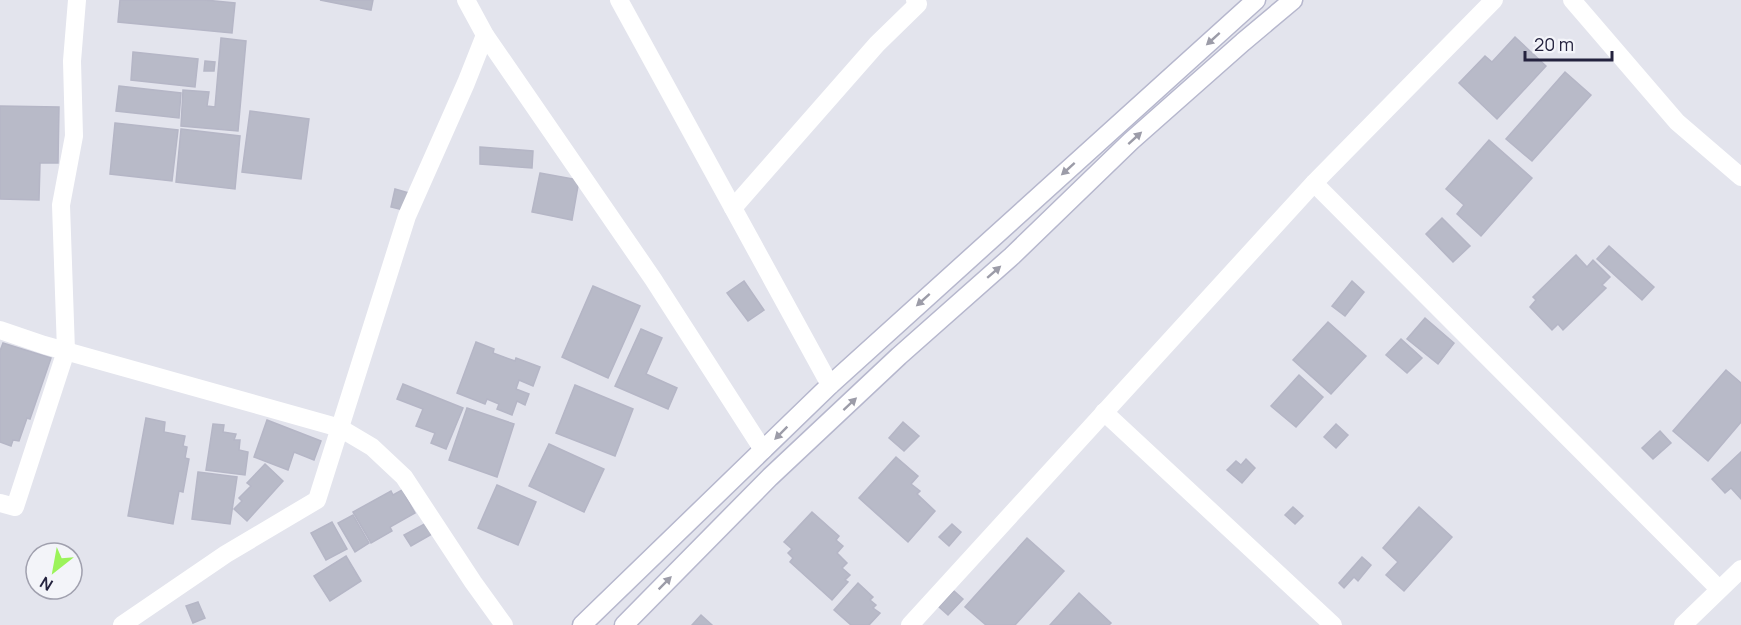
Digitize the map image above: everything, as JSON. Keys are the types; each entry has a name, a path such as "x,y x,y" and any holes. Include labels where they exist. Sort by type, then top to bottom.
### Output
{"street":[{"path":"0,503 15,507 66,351 61,205 74,136 72,61 77,0"},
{"path":"466,0 485,35 653,279 763,450"},
{"path":"619,0 830,385"},
{"path":"582,625 830,385 1256,0"},
{"path":"624,625 770,477 899,356 1012,256 1131,141 1242,42 1293,0"},
{"path":"910,625 1314,183 1494,0"},
{"path":"1572,0 1677,122 1741,177"},
{"path":"733,208 877,44 918,1"},
{"path":"122,625 226,554 317,500 407,216 485,35"},
{"path":"1314,183 1719,589"},
{"path":"0,330 66,351 340,428 372,447 404,477 504,625"},
{"path":"1104,412 1333,625"},
{"path":"1683,625 1741,569"}],"building":[{"path":"120,0 205,0 235,3 232,33 118,22"},
{"path":"320,0 373,0 371,10"},
{"path":"1515,37 1546,66 1497,119 1459,83 1485,56 1492,62"},
{"path":"221,38 246,41 238,131 181,126 183,90 209,92 207,106 215,107"},
{"path":"133,52 198,59 195,87 131,80"},
{"path":"205,61 215,62 214,71 204,71"},
{"path":"1565,72 1591,95 1532,161 1506,139"},
{"path":"119,86 181,93 179,118 116,111"},
{"path":"0,106 59,107 58,163 40,163 39,200 0,199"},
{"path":"250,111 309,119 301,179 242,172"},
{"path":"115,123 178,130 172,181 110,174"},
{"path":"181,129 240,136 235,189 176,182"},
{"path":"1489,140 1532,178 1481,236 1457,214 1464,205 1446,189"},
{"path":"480,147 533,151 532,168 480,164"},
{"path":"540,173 579,180 572,220 532,212"},
{"path":"395,189 416,195 412,212 391,207"},
{"path":"1442,218 1470,246 1453,262 1426,234"},
{"path":"1609,246 1654,287 1642,300 1597,259"},
{"path":"1576,255 1587,267 1593,260 1610,277 1602,285 1606,288 1563,330 1558,324 1552,330 1530,307 1536,300 1533,297"},
{"path":"744,281 764,310 748,321 727,293"},
{"path":"1352,281 1364,292 1345,316 1332,306"},
{"path":"593,286 640,306 608,378 562,357"},
{"path":"1425,318 1454,343 1438,364 1407,339"},
{"path":"1328,322 1366,356 1331,394 1293,360"},
{"path":"641,329 662,338 646,374 677,388 668,409 615,386"},
{"path":"1401,339 1422,358 1407,373 1386,355"},
{"path":"476,342 494,349 493,353 540,367 533,386 519,380 516,389 529,394 525,405 517,401 512,415 497,409 499,404 487,399 485,404 457,393"},
{"path":"3,343 51,358 30,419 27,418 19,441 13,440 11,446 0,442 0,351"},
{"path":"1726,370 1741,383 1741,422 1708,461 1673,431"},
{"path":"1299,375 1323,397 1296,427 1271,406"},
{"path":"403,384 463,408 446,449 431,443 435,433 416,426 423,409 397,399"},
{"path":"575,385 633,409 615,456 556,433"},
{"path":"467,408 514,424 497,477 449,460"},
{"path":"146,418 165,422 164,432 185,436 183,446 187,447 185,458 189,459 183,492 179,491 173,524 128,516"},
{"path":"267,420 321,441 314,460 294,452 288,470 254,457"},
{"path":"903,422 919,436 904,451 889,438"},
{"path":"213,424 224,425 223,432 236,434 234,440 240,440 239,450 248,452 245,475 206,470"},
{"path":"1336,424 1348,435 1336,448 1324,437"},
{"path":"1660,431 1671,443 1653,459 1642,448"},
{"path":"549,444 604,469 584,512 529,486"},
{"path":"1741,452 1741,499 1731,488 1725,493 1712,479"},
{"path":"896,457 918,476 911,484 920,491 917,494 935,511 908,542 859,498"},
{"path":"1246,459 1255,468 1242,483 1227,470 1236,461 1241,465"},
{"path":"265,464 283,481 247,521 234,509 242,501 239,498 251,486 247,483"},
{"path":"198,472 237,477 230,524 192,519"},
{"path":"497,485 536,502 518,545 478,528"},
{"path":"402,490 415,513 390,527 392,531 371,543 353,512 391,491 393,495"},
{"path":"1293,507 1303,516 1295,524 1285,515"},
{"path":"1419,507 1452,537 1404,591 1386,575 1398,562 1383,548"},
{"path":"812,512 839,536 836,540 843,546 837,553 847,563 842,568 850,575 845,580 848,582 832,600 790,562 793,558 788,553 792,549 784,542"},
{"path":"353,515 369,543 355,552 338,523"},
{"path":"432,520 439,530 411,546 404,535"},
{"path":"332,522 347,549 326,560 311,533"},
{"path":"952,524 961,532 949,546 939,537"},
{"path":"1027,538 1064,571 1015,625 986,625 965,607"},
{"path":"346,556 361,581 330,601 314,576"},
{"path":"1362,557 1371,565 1358,581 1354,577 1344,588 1339,583"},
{"path":"858,583 873,597 870,600 876,605 873,608 880,613 869,625 851,625 834,610"},
{"path":"954,591 963,599 948,615 939,607"},
{"path":"1079,593 1111,623 1109,625 1050,625"},
{"path":"198,602 205,618 193,623 186,606"},
{"path":"701,615 712,625 692,625"}]}
